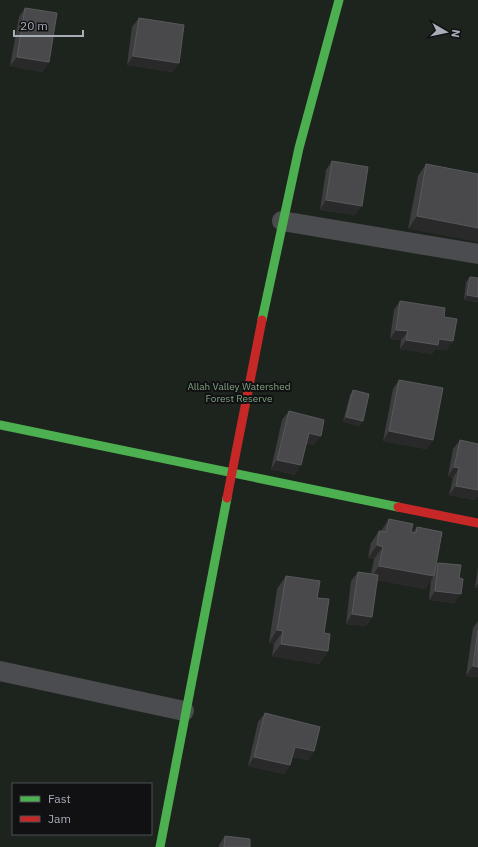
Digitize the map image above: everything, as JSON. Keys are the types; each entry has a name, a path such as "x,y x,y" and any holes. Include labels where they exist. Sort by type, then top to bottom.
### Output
{"street":[{"path":"160,847 184,711 282,221 307,116 339,0"},
{"path":"282,221 478,254"},
{"path":"0,425 478,523"},
{"path":"0,671 184,711"}],"green space":[{"name":"Allah Valley Watershed Forest Reserve","path":"0,0 478,0 478,847 0,847"}],"building":[{"path":"25,8 57,13 49,62 17,57"},
{"path":"139,18 184,25 179,63 133,56"},
{"path":"332,161 368,167 362,206 326,200"},
{"path":"426,164 478,174 478,228 417,216"},
{"path":"470,277 478,278 478,297 467,295"},
{"path":"400,301 445,308 444,317 457,319 453,341 439,339 438,345 406,340 408,331 396,330"},
{"path":"399,380 443,388 433,440 389,431"},
{"path":"353,390 369,394 363,421 346,417"},
{"path":"289,411 324,420 321,436 309,433 301,465 277,460"},
{"path":"460,440 478,444 478,490 456,486 459,468 454,467"},
{"path":"389,519 413,524 411,532 416,533 417,527 442,532 434,576 379,566 383,547 377,545 379,531 386,532"},
{"path":"438,563 461,565 459,578 463,579 461,594 435,591"},
{"path":"358,572 378,575 372,617 352,614"},
{"path":"286,576 320,581 317,598 329,599 324,633 330,634 328,651 281,644 283,631 277,630"},
{"path":"478,630 478,667 473,666"},
{"path":"265,713 320,727 314,751 295,747 290,765 254,757"},
{"path":"225,836 250,839 250,847 224,847"}],"traffic: fast":[{"path":"262,320 299,148 339,0"},
{"path":"0,425 398,507"},
{"path":"160,847 227,498"}],"traffic: jam":[{"path":"227,498 262,320"},
{"path":"398,507 478,523"}]}
